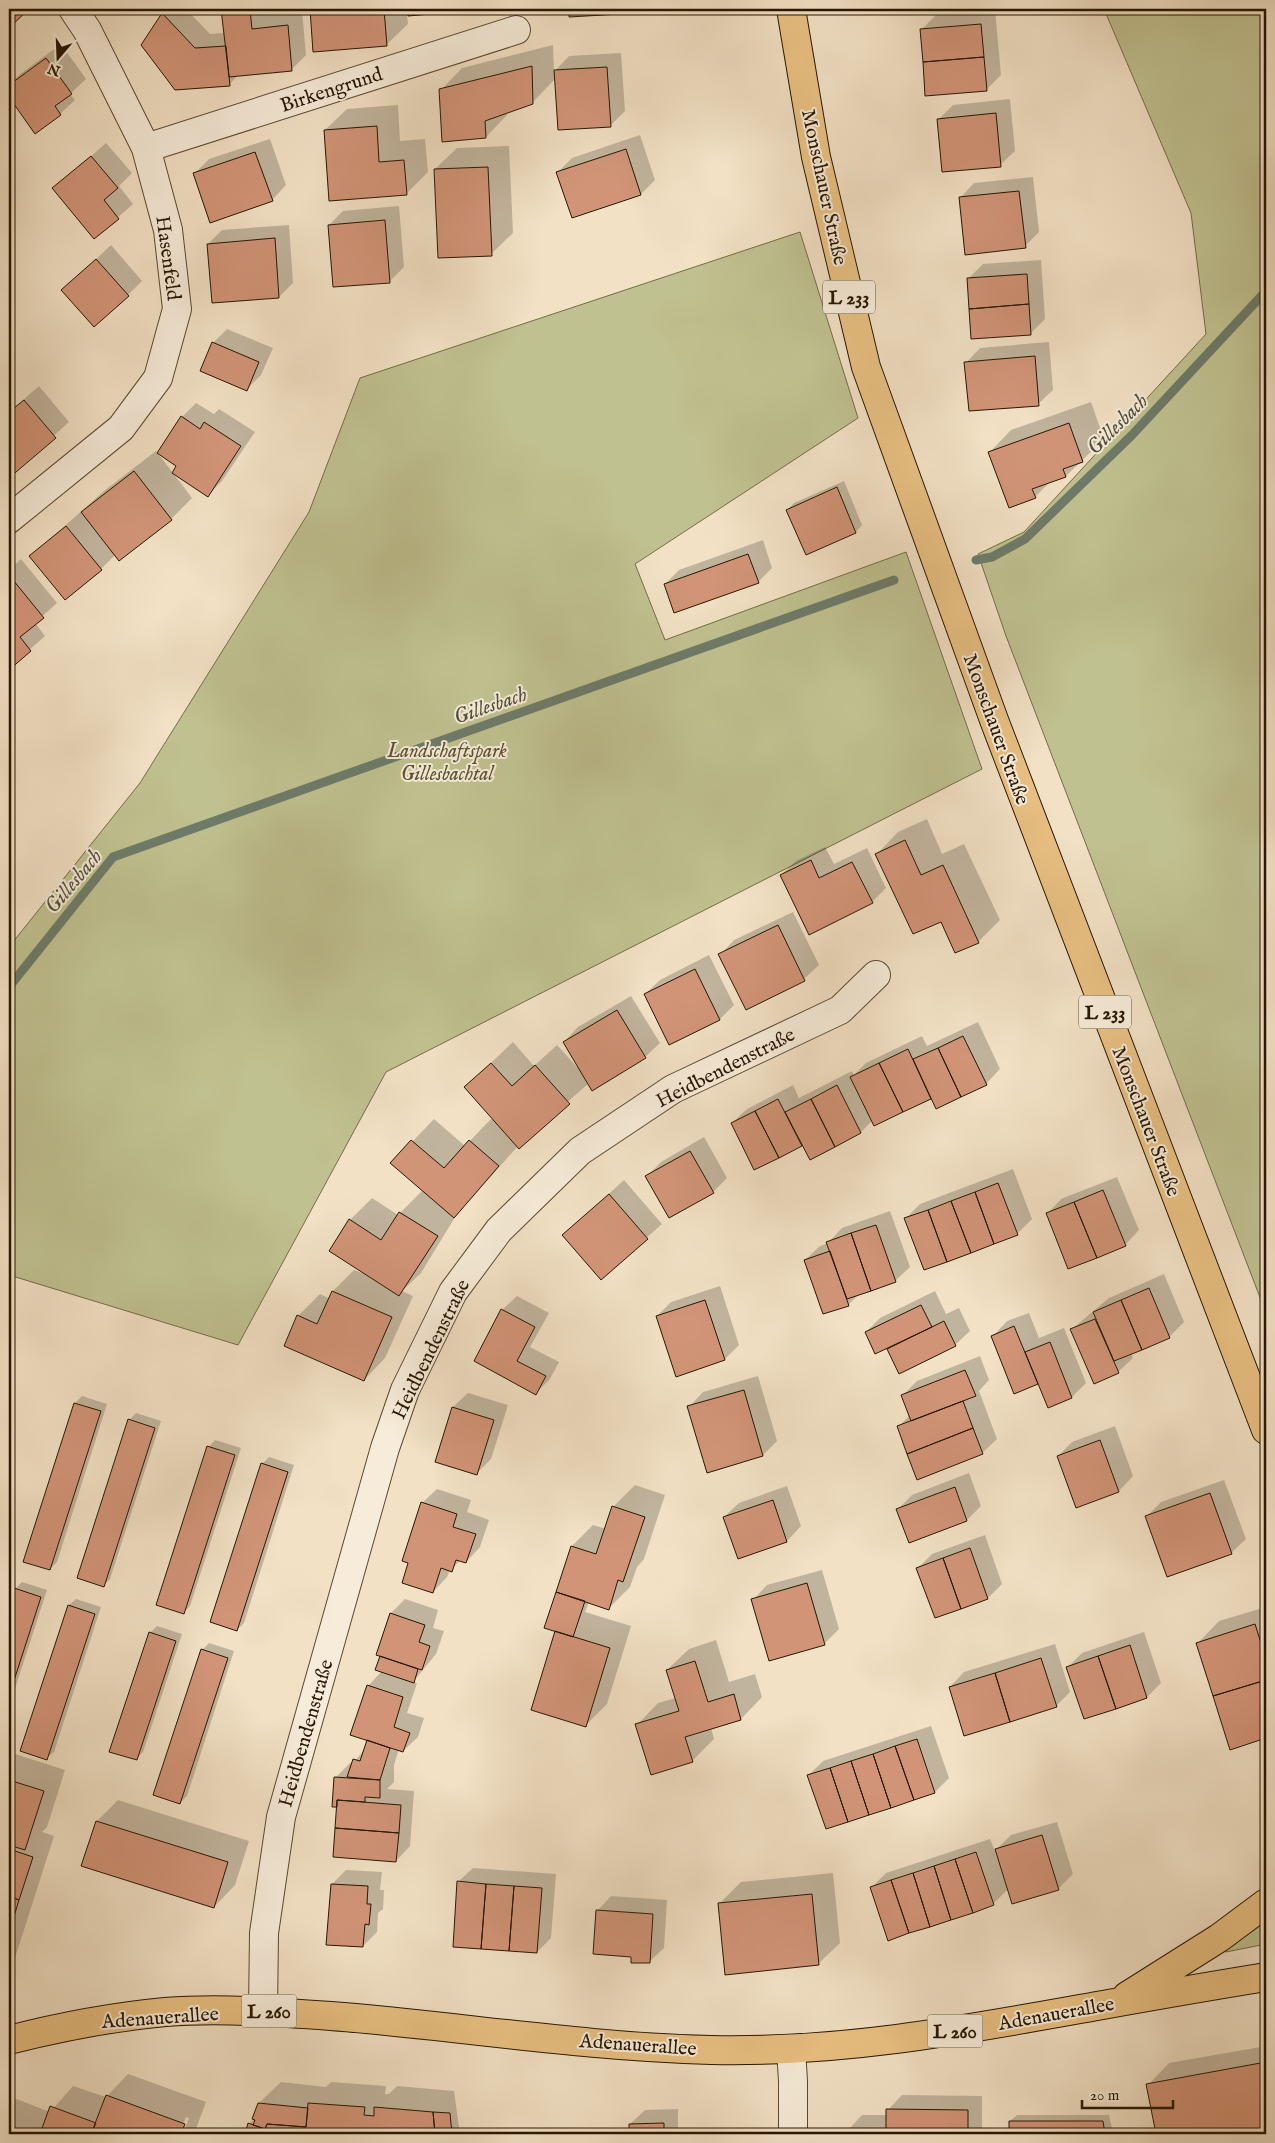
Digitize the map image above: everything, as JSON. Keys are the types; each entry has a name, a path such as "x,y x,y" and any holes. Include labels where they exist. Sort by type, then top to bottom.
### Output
{"main road":[{"name":"Monschauer Straße","path":"791,9 816,157 866,367 1004,747 1266,1430"},
{"path":"1118,2002 1219,1938 1266,1903"},
{"name":"Adenauerallee","path":"9,2040 66,2025 166,2012 263,2011 392,2021 472,2031 631,2045 710,2050 791,2049 893,2040 1266,1977"}],"street":[{"name":"Hasenfeld","path":"9,519 121,428 158,378 176,309 168,230 146,148 87,30 73,9"},
{"name":"Birkengrund","path":"146,148 516,30"},
{"name":"Heidbendenstraße","path":"263,2011 264,1933 281,1817 385,1448 406,1390 453,1292 499,1230 580,1151 673,1090 840,1010 876,975"},
{"path":"791,2049 793,2134"}],"green space":[{"path":"1104,9 1266,9 1266,1313 1006,636 978,554 1024,532 1206,334 1191,213"},
{"name":"Landschaftspark Gillesbachtal","path":"800,232 858,418 635,564 665,640 906,552 982,769 386,1072 238,1345 9,1275 9,947 140,783 309,512 360,378"},
{"path":"1266,1919 1266,1944 1226,1952 1223,1950"}],"building":[{"path":"9,9 28,10 9,28"},
{"path":"221,9 250,9 252,29 288,25 292,71 229,77"},
{"path":"310,9 384,9 387,46 313,52"},
{"path":"407,9 474,9 475,10 408,16"},
{"path":"569,9 636,9 637,13 569,17"},
{"path":"162,13 195,48 226,46 230,86 175,90 141,45"},
{"path":"981,24 984,57 923,62 920,29"},
{"path":"984,57 987,91 925,96 923,62"},
{"path":"46,58 72,94 55,106 61,115 35,134 9,97 9,85"},
{"path":"532,66 533,104 485,121 486,138 442,142 439,89"},
{"path":"607,67 611,127 558,130 554,70"},
{"path":"996,113 1001,167 942,172 937,119"},
{"path":"377,126 379,162 404,160 407,195 329,201 324,130"},
{"path":"626,149 641,195 572,218 556,172"},
{"path":"255,152 273,201 210,223 193,173"},
{"path":"91,156 118,188 104,200 119,219 94,239 52,188"},
{"path":"488,167 492,256 438,258 434,169"},
{"path":"1019,191 1026,248 965,255 959,197"},
{"path":"385,220 390,283 333,287 328,225"},
{"path":"275,238 279,298 212,303 207,244"},
{"path":"96,259 129,296 94,327 61,290"},
{"path":"1027,274 1029,304 969,309 967,278"},
{"path":"1029,304 1031,335 971,339 969,309"},
{"path":"212,342 259,362 247,391 200,371"},
{"path":"1035,356 1039,406 969,411 964,362"},
{"path":"24,400 56,438 9,478 9,412"},
{"path":"181,416 200,429 204,422 241,446 208,497 172,473 176,466 157,453"},
{"path":"1069,423 1083,462 1063,469 1066,477 1032,489 1036,498 1009,508 988,452"},
{"path":"134,471 172,520 119,561 81,512"},
{"path":"837,487 856,533 806,555 786,510"},
{"path":"66,526 102,570 65,600 29,556"},
{"path":"748,554 759,583 674,613 664,584"},
{"path":"9,575 44,618 20,637 31,651 9,670"},
{"path":"905,840 921,875 943,865 979,943 955,953 941,922 913,934 875,854"},
{"path":"811,860 819,878 852,862 873,903 809,935 780,875"},
{"path":"778,925 805,981 746,1010 718,954"},
{"path":"695,969 720,1020 669,1045 644,994"},
{"path":"617,1010 646,1058 592,1091 563,1042"},
{"path":"963,1036 987,1085 961,1097 938,1048"},
{"path":"938,1048 961,1097 936,1109 913,1059"},
{"path":"908,1049 931,1099 903,1112 879,1063"},
{"path":"491,1063 512,1086 535,1065 570,1104 519,1149 464,1087"},
{"path":"879,1063 903,1112 874,1126 850,1077"},
{"path":"837,1085 861,1133 835,1147 811,1099"},
{"path":"778,1099 802,1146 779,1158 755,1111"},
{"path":"811,1099 835,1147 810,1160 785,1112"},
{"path":"755,1111 779,1158 754,1170 731,1123"},
{"path":"411,1140 444,1168 469,1140 499,1166 454,1218 390,1163"},
{"path":"690,1151 714,1193 669,1218 645,1176"},
{"path":"998,1183 1018,1235 994,1244 975,1192"},
{"path":"1103,1190 1126,1246 1097,1258 1074,1202"},
{"path":"975,1192 994,1244 971,1253 951,1201"},
{"path":"609,1194 648,1239 601,1280 562,1235"},
{"path":"951,1201 971,1253 947,1262 928,1210"},
{"path":"1074,1202 1097,1258 1068,1269 1046,1213"},
{"path":"928,1210 947,1262 924,1270 904,1218"},
{"path":"399,1212 438,1236 399,1296 329,1251 349,1219 381,1240"},
{"path":"876,1225 896,1282 871,1291 851,1233"},
{"path":"851,1233 871,1291 847,1299 826,1242"},
{"path":"830,1251 849,1306 823,1314 804,1260"},
{"path":"1149,1288 1170,1338 1142,1350 1121,1300"},
{"path":"332,1291 392,1317 364,1381 284,1346 297,1315 317,1324"},
{"path":"705,1300 725,1360 676,1377 656,1316"},
{"path":"1121,1300 1142,1350 1114,1361 1093,1312"},
{"path":"921,1305 932,1327 875,1354 865,1332"},
{"path":"501,1309 535,1327 517,1361 546,1376 536,1395 474,1361"},
{"path":"1095,1319 1119,1373 1094,1384 1070,1329"},
{"path":"944,1321 956,1346 899,1374 887,1349"},
{"path":"1014,1326 1038,1384 1014,1394 991,1336"},
{"path":"1050,1342 1072,1398 1048,1408 1025,1352"},
{"path":"965,1370 976,1396 911,1421 901,1395"},
{"path":"744,1390 763,1456 707,1473 687,1406"},
{"path":"963,1401 973,1428 907,1454 897,1426"},
{"path":"74,1403 101,1411 50,1570 23,1562"},
{"path":"452,1407 494,1420 477,1475 435,1462"},
{"path":"128,1419 155,1428 104,1587 77,1578"},
{"path":"973,1428 983,1454 917,1480 907,1454"},
{"path":"1100,1440 1119,1492 1076,1508 1057,1456"},
{"path":"207,1446 235,1455 184,1614 156,1605"},
{"path":"261,1463 288,1472 237,1631 210,1622"},
{"path":"955,1487 967,1521 909,1543 896,1509"},
{"path":"1210,1493 1232,1554 1167,1577 1145,1516"},
{"path":"773,1500 787,1542 738,1559 723,1517"},
{"path":"421,1502 457,1514 453,1527 476,1534 466,1563 456,1560 452,1572 441,1568 433,1593 402,1583 408,1563 402,1561"},
{"path":"612,1506 645,1517 623,1582 618,1580 609,1610 556,1592 571,1546 596,1554"},
{"path":"970,1548 988,1599 961,1609 943,1558"},
{"path":"943,1558 961,1609 935,1618 916,1568"},
{"path":"807,1583 825,1645 769,1661 751,1599"},
{"path":"14,1588 41,1597 9,1696 9,1603"},
{"path":"556,1592 585,1601 573,1637 544,1628"},
{"path":"68,1605 95,1614 47,1760 20,1751"},
{"path":"390,1613 425,1625 419,1642 430,1646 422,1670 376,1655"},
{"path":"1255,1624 1266,1659 1266,1680 1213,1696 1196,1643"},
{"path":"555,1631 610,1648 586,1727 531,1710"},
{"path":"149,1632 176,1641 137,1760 109,1752"},
{"path":"1130,1645 1147,1698 1116,1709 1098,1656"},
{"path":"201,1649 228,1658 180,1804 153,1795"},
{"path":"380,1656 418,1669 414,1683 375,1670"},
{"path":"1098,1656 1116,1709 1084,1719 1066,1667"},
{"path":"1041,1658 1057,1707 1010,1722 995,1673"},
{"path":"695,1661 708,1702 734,1694 741,1720 685,1737 693,1762 651,1775 635,1724 679,1711 666,1670"},
{"path":"995,1673 1010,1722 964,1736 949,1687"},
{"path":"1266,1680 1266,1738 1230,1750 1213,1696"},
{"path":"367,1685 403,1697 394,1727 410,1733 403,1752 350,1735"},
{"path":"917,1739 935,1793 914,1800 895,1746"},
{"path":"367,1740 390,1748 380,1780 347,1777 353,1759 360,1761"},
{"path":"895,1746 914,1800 891,1808 873,1754"},
{"path":"873,1754 891,1808 869,1815 851,1761"},
{"path":"851,1761 869,1815 848,1822 830,1768"},
{"path":"830,1768 848,1822 826,1829 807,1775"},
{"path":"334,1777 380,1780 380,1798 365,1797 365,1802 337,1800 337,1807 332,1807"},
{"path":"9,1780 44,1791 25,1850 9,1845"},
{"path":"337,1800 401,1805 399,1833 335,1828"},
{"path":"96,1821 228,1862 214,1908 81,1866"},
{"path":"335,1828 399,1833 396,1862 333,1857"},
{"path":"1042,1835 1059,1890 1012,1904 995,1849"},
{"path":"9,1849 33,1857 19,1900 9,1896"},
{"path":"976,1852 994,1905 973,1913 955,1859"},
{"path":"955,1859 973,1913 951,1920 934,1866"},
{"path":"934,1866 951,1920 930,1927 913,1873"},
{"path":"913,1873 930,1927 909,1933 891,1880"},
{"path":"891,1880 909,1933 888,1941 870,1887"},
{"path":"457,1881 486,1884 481,1949 453,1947"},
{"path":"331,1884 368,1886 367,1904 371,1904 369,1925 365,1924 363,1947 326,1945"},
{"path":"486,1884 514,1886 509,1951 481,1949"},
{"path":"514,1886 542,1888 537,1953 509,1951"},
{"path":"812,1894 819,1965 725,1975 718,1903"},
{"path":"9,1896 19,1900 9,1933"},
{"path":"596,1910 653,1914 650,1963 631,1963 631,1957 593,1954"},
{"path":"1266,2062 1266,2134 1156,2134 1146,2084"},
{"path":"106,2095 185,2124 181,2134 91,2134"},
{"path":"258,2103 308,2108 306,2127 267,2124 265,2129 253,2125 255,2120 252,2119"},
{"path":"308,2103 365,2107 364,2115 374,2116 374,2107 433,2112 435,2134 245,2134 248,2123 265,2129 267,2124 306,2127"},
{"path":"50,2106 96,2123 91,2134 40,2134"},
{"path":"886,2109 968,2110 968,2134 886,2134"},
{"path":"433,2112 450,2113 452,2134 435,2134"},
{"path":"1009,2121 1103,2121 1105,2134 1009,2134"},
{"path":"664,2123 664,2134 629,2134 629,2124"},
{"path":"9,2126 32,2134 9,2134"},
{"path":"847,2129 886,2129 886,2134 847,2134"}],"waterway":[{"name":"Gillesbach","path":"976,560 992,557 1025,539 1132,435 1266,291"},
{"name":"Gillesbach","path":"9,987 113,857 894,580"}]}
